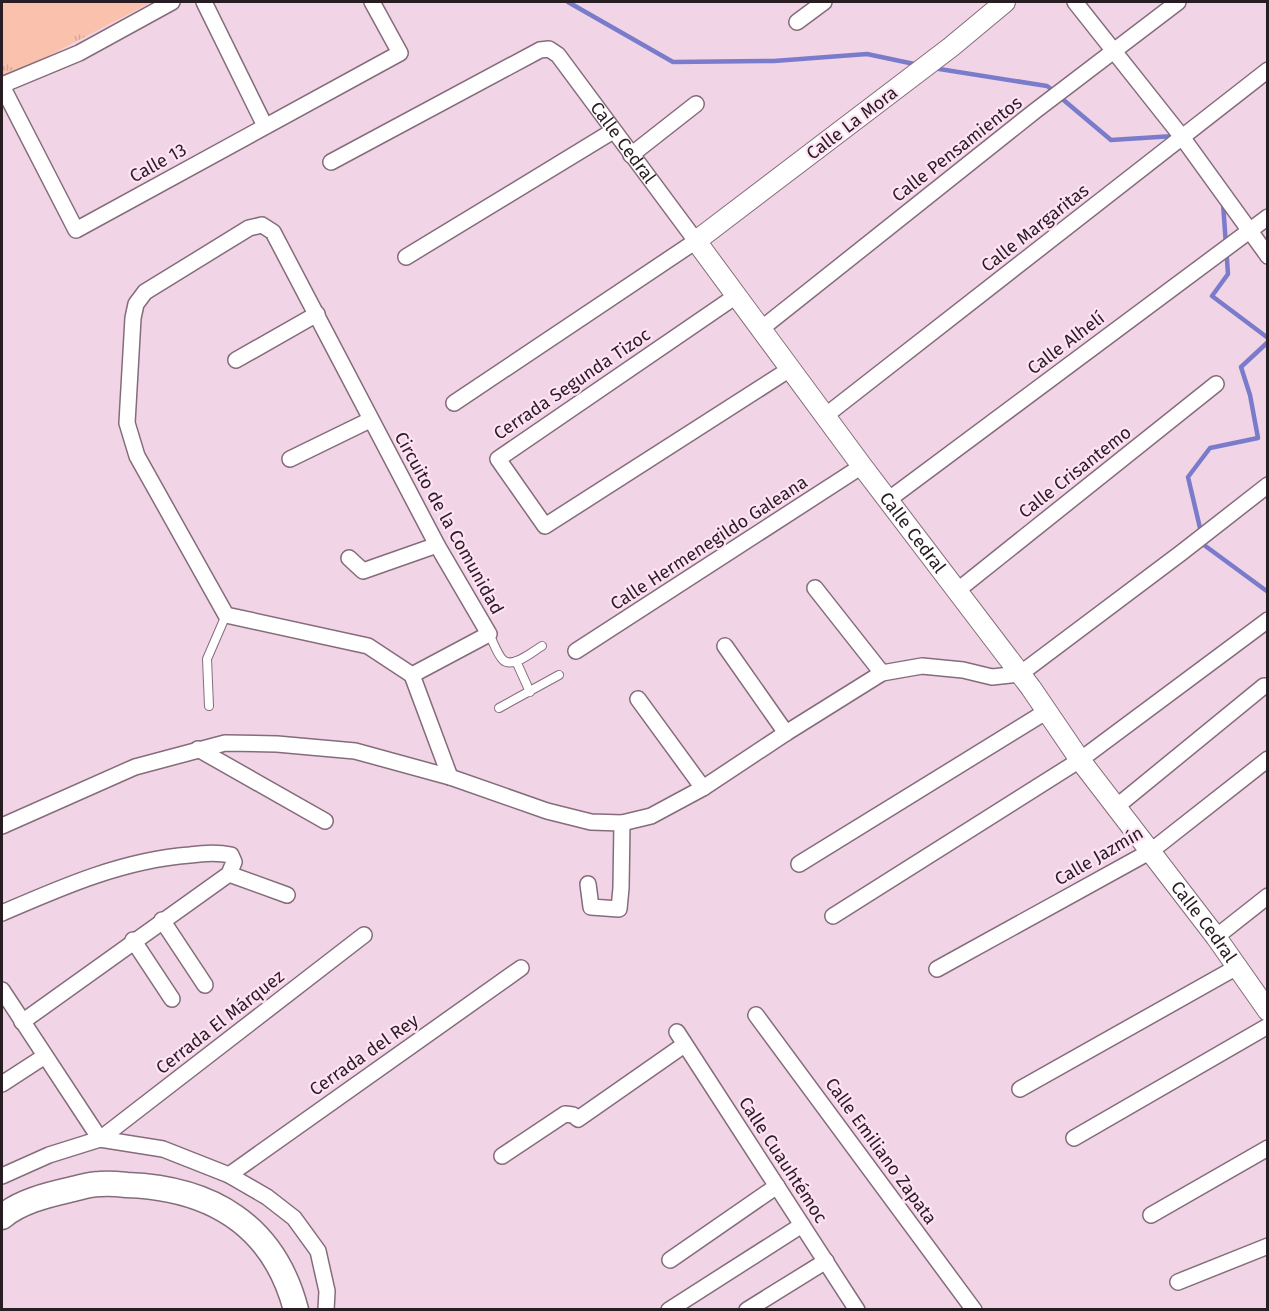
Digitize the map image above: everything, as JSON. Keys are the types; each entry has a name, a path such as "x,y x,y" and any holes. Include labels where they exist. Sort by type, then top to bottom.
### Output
{"main road":[{"path":"2,1217 46,1195 99,1184 153,1186 188,1194 219,1206 240,1220 257,1237 281,1269 289,1285 296,1310"}],"street":[{"path":"2,85 80,53 172,2"},
{"path":"204,2 266,126"},
{"name":"Calle 13","path":"2,85 76,230 400,53 372,2"},
{"path":"797,22 824,2"},
{"name":"Calle La Mora","path":"696,241 951,47 1005,2"},
{"path":"1075,2 1114,51 1244,236 1268,256"},
{"name":"Calle Pensamientos","path":"761,329 1035,111 1178,2"},
{"name":"Calle Cedral","path":"331,162 540,50 549,49 558,55 862,466 958,590 1080,760 1216,937 1268,1011"},
{"name":"Calle Margaritas","path":"825,416 1268,70"},
{"path":"631,154 696,104"},
{"path":"406,257 613,131"},
{"name":"Calle Alhelí","path":"888,500 1268,217"},
{"name":"Circuito de la Comunidad","path":"226,615 137,456 127,423 133,318 136,304 146,292 249,228 262,225 273,232 437,545 489,634 412,675"},
{"path":"454,403 696,241"},
{"name":"Cerrada Segunda Tizoc","path":"736,296 498,459 546,525 790,369"},
{"path":"236,360 317,314"},
{"name":"Calle Crisantemo","path":"958,590 1216,384"},
{"path":"290,459 370,420"},
{"name":"Calle Hermenegildo Galeana","path":"576,651 862,466"},
{"path":"2,826 135,767 225,743 277,744 355,751 450,777 547,810 591,822 622,823 651,816 703,788 882,673 922,666 963,670 993,677 1020,674 1268,485"},
{"path":"349,558 363,572 437,545"},
{"path":"815,588 882,673"},
{"path":"226,615 368,646 412,675 450,777"},
{"path":"833,916 1080,760 1268,620"},
{"path":"725,646 786,733"},
{"path":"1116,807 1264,686"},
{"path":"638,699 703,788"},
{"path":"799,864 1047,711"},
{"path":"198,749 325,821"},
{"name":"Calle Jazmín","path":"937,969 1151,851 1268,759"},
{"path":"588,884 591,907 619,909 622,823"},
{"path":"2,913 77,881 160,857 218,852 231,855 232,868"},
{"path":"232,868 287,895"},
{"path":"22,1022 232,868"},
{"path":"1216,937 1268,896"},
{"path":"162,920 205,985"},
{"name":"Cerrada El Márquez","path":"100,1139 364,935"},
{"path":"133,940 172,999"},
{"path":"1020,1089 1237,967"},
{"name":"Cerrada del Rey","path":"229,1175 521,968"},
{"path":"2,990 100,1139"},
{"name":"Calle Emiliano Zapata","path":"756,1015 974,1310"},
{"path":"1074,1138 1268,1026"},
{"name":"Calle Cuauhtémoc","path":"502,1155 565,1114 573,1115 578,1119 681,1038 858,1310"},
{"path":"2,1084 45,1056"},
{"path":"2,1176 49,1155 100,1139 163,1149 229,1175 267,1197 294,1218 306,1234 318,1251 327,1291 326,1310"},
{"path":"1151,1215 1268,1148"},
{"path":"670,1260 777,1186"},
{"path":"669,1310 802,1225"},
{"path":"1178,1282 1268,1246"},
{"path":"747,1310 826,1261"}],"lane":[{"path":"209,706 207,659 226,615"},
{"path":"489,634 503,660 509,662 516,661 542,646"},
{"path":"516,661 530,692"},
{"path":"499,708 559,675"}],"green space":[{"path":"2,2 152,2 4,79 2,75"},
{"path":"2,2 58,2 77,34 10,68 2,45"},
{"path":"68,2 147,2 86,35"}],"waterway":[{"path":"568,2 673,62 774,61 867,54 919,65"},
{"path":"933,68 1047,86 1054,91"},
{"path":"1060,97 1111,140 1174,136 1176,138"},
{"path":"1223,203 1228,274 1212,296 1268,338"},
{"path":"1268,342 1241,367 1250,395 1258,438 1210,448 1188,477 1204,545 1268,592"}]}
